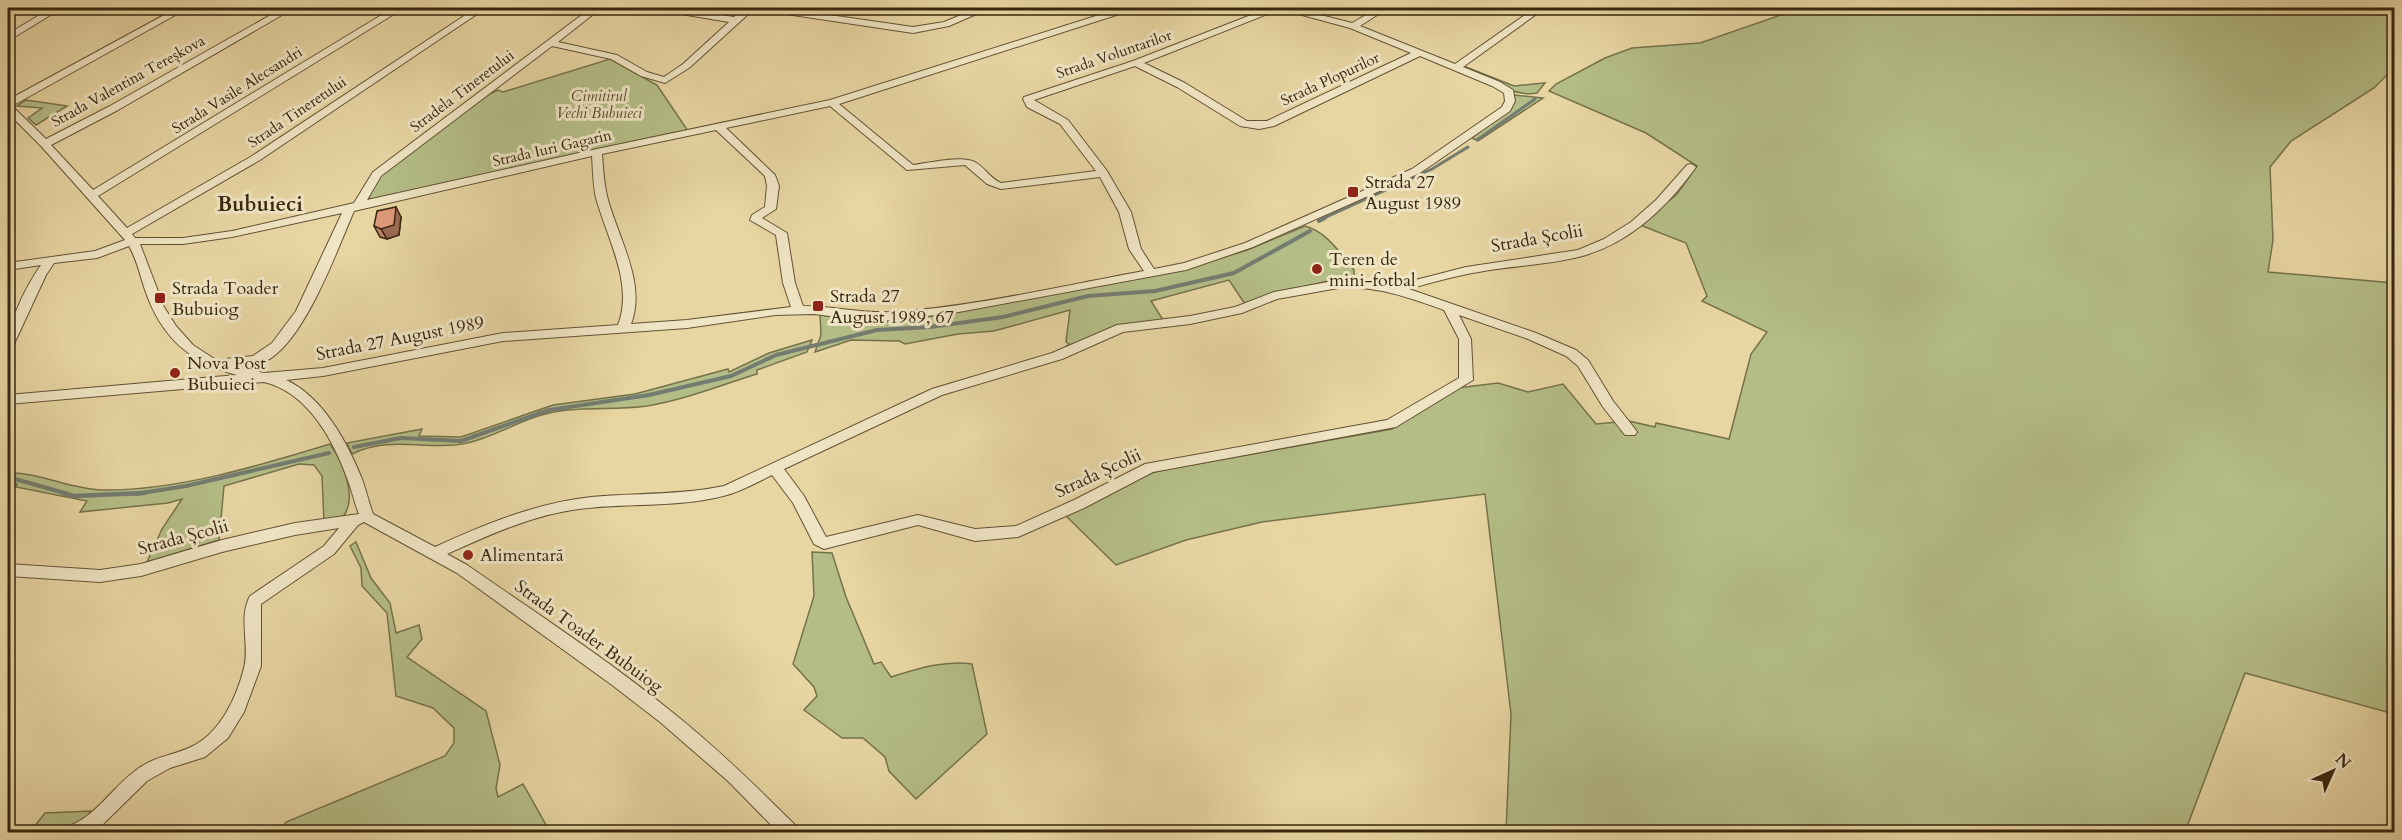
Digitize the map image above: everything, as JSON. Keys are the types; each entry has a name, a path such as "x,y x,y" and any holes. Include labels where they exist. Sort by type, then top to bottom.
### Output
{"street":[{"path":"8,38 57,8"},
{"path":"75,832 88,827 154,767 199,752 222,733 236,712 253,666 252,607 255,600 329,550 361,519 362,506 355,479 335,437 295,390 280,381 213,363 189,349 163,317 151,291 138,249 45,144 8,106 183,8"},
{"name":"Strada Valentina Tereșkova","path":"45,144 114,108 289,8"},
{"name":"Strada Vasile Alecsandri","path":"91,196 152,161 399,8"},
{"name":"Strada Tineretului","path":"129,237 256,158 481,8"},
{"name":"Stradela Tineretului","path":"213,363 260,358 290,329 303,310 353,209 378,173 596,8"},
{"path":"663,8 735,20"},
{"path":"551,43 614,57 644,74 665,80 686,66 750,8"},
{"path":"766,8 913,30 946,24 985,8"},
{"name":"Strada Iuri Gagarin","path":"8,266 105,252 129,237 183,240 232,234 353,209 597,152 832,103 1129,8"},
{"name":"Strada Voluntarilor","path":"1103,173 1064,122 1031,105 1028,99 1136,63 1276,8"},
{"path":"1284,8 1353,26 1456,68 1540,8"},
{"path":"1353,26 1384,8"},
{"name":"Strada Plopurilor","path":"1136,63 1181,85 1251,126 1270,124 1419,53"},
{"name":"Strada 27 August 1989","path":"8,400 220,383 344,369 503,337 687,324 775,311 798,310 870,317 895,316 959,308 1186,266 1249,245 1416,171 1506,108 1510,101 1509,92 1456,68"},
{"path":"832,103 911,168 966,162 973,165 985,180 1001,186 1103,173 1125,212 1135,249 1151,273"},
{"path":"720,128 770,175 773,186 770,208 756,217 756,220 781,233 789,283 798,310"},
{"path":"597,152 602,198 631,300 629,318 623,328"},
{"name":"Strada Școlii","path":"1397,289 1443,275 1568,256 1594,249 1617,237 1672,193 1691,167"},
{"path":"8,344 40,275 50,261"},
{"name":"Strada Școlii","path":"436,553 501,524 570,505 613,501 664,501 702,497 727,490 937,392 1057,356 1121,328 1190,320 1238,310 1274,296 1316,287 1364,283 1397,289 1571,353 1583,363 1608,404 1630,432"},
{"name":"Strada Școlii","path":"775,468 800,500 819,540 824,543 918,520 975,535 1018,531 1150,468 1391,424 1466,380 1465,339 1448,306"},
{"name":"Strada Școlii","path":"8,570 100,576 141,570 222,546 295,529 361,519"},
{"name":"Strada Toader Bubuiog","path":"361,519 436,553 462,569 658,710 735,777 790,832"}],"green space":[{"path":"1801,8 2394,8 2394,68 2374,88 2291,141 2270,167 2273,240 2268,272 2394,283 2394,714 2245,673 2185,832 1506,832 1511,714 1485,494 1262,522 1186,540 1116,565 1066,516 1135,477 1392,429 1457,388 1498,383 1528,392 1563,384 1596,424 1629,421 1655,427 1656,423 1729,439 1751,354 1767,332 1702,301 1707,296 1686,243 1640,225 1677,194 1697,166 1646,133 1549,91 1556,84 1605,58 1632,48 1700,43"},
{"name":"Cimitirul Vechi Bubuieci","path":"610,59 657,85 688,131 368,203 371,187 379,176 479,99 498,90 503,92"},
{"path":"1466,67 1514,86 1545,83 1537,93 1519,93 1491,82"},
{"path":"1514,95 1543,98 1478,141 1472,138 1512,106"},
{"path":"26,100 67,106 36,125 28,118 42,108 17,106"},
{"path":"1305,226 1320,233 1332,243 1354,270 1354,275 1273,294 1245,304 1229,280 1151,301 1163,320 1119,326 1063,349 1069,344 1066,342 1070,310 994,331 958,334 905,344 899,341 851,340 815,352 821,335 820,315 884,322 939,315 1183,270 1247,250"},
{"path":"812,340 807,352 757,370 757,374 661,403 636,407 560,411 533,418 482,439 455,445 390,444 352,454 347,443 422,429 419,436 461,437 553,405 635,394 728,369 729,372 769,353"},
{"path":"330,444 340,460 349,490 347,509 343,517 324,521 322,476 314,465 299,464 224,486 219,540 147,562 162,529 182,499 168,503 80,512 87,501 16,487 17,484 8,481 8,473 20,473 90,489 159,486 217,476"},
{"path":"356,542 371,578 390,603 396,633 419,625 422,639 407,657 486,711 500,765 496,788 498,797 523,784 550,832 278,832 286,822 445,756 454,743 454,728 433,708 396,696 387,613 362,586 361,568 350,546"},
{"path":"812,552 832,553 846,597 874,664 881,662 891,677 941,664 972,664 987,734 916,799 889,771 885,757 863,738 842,738 804,710 817,696 814,687 793,664 814,596"},
{"path":"91,811 78,832 30,832 45,813"}],"building":[{"path":"396,207 394,225 381,229 374,226 377,211"}],"waterway":[{"path":"1477,140 1535,99"},
{"path":"1322,219 1432,169 1468,147"},
{"path":"1319,221 1325,218"},
{"path":"354,447 401,438 461,441 549,410 649,395 731,376 776,355 877,330 930,327 1003,317 1088,296 1155,291 1234,273 1310,231"},
{"path":"140,493 186,486 329,453"},
{"path":"8,477 68,494"},
{"path":"63,493 74,496 140,493"},
{"path":"135,494 140,493"}],"place":[{"name":"Strada 27 August 1989","path":"1353,192"},
{"name":"Teren de mini-fotbal","path":"1317,269"},
{"name":"Strada Toader Bubuiog","path":"160,298"},
{"name":"Strada 27 August 1989, 67","path":"818,306"},
{"name":"Nova Post Bubuieci","path":"175,373"},
{"name":"Alimentară","path":"468,555"}],"district":[{"name":"Bubuieci","path":"260,204"}]}
